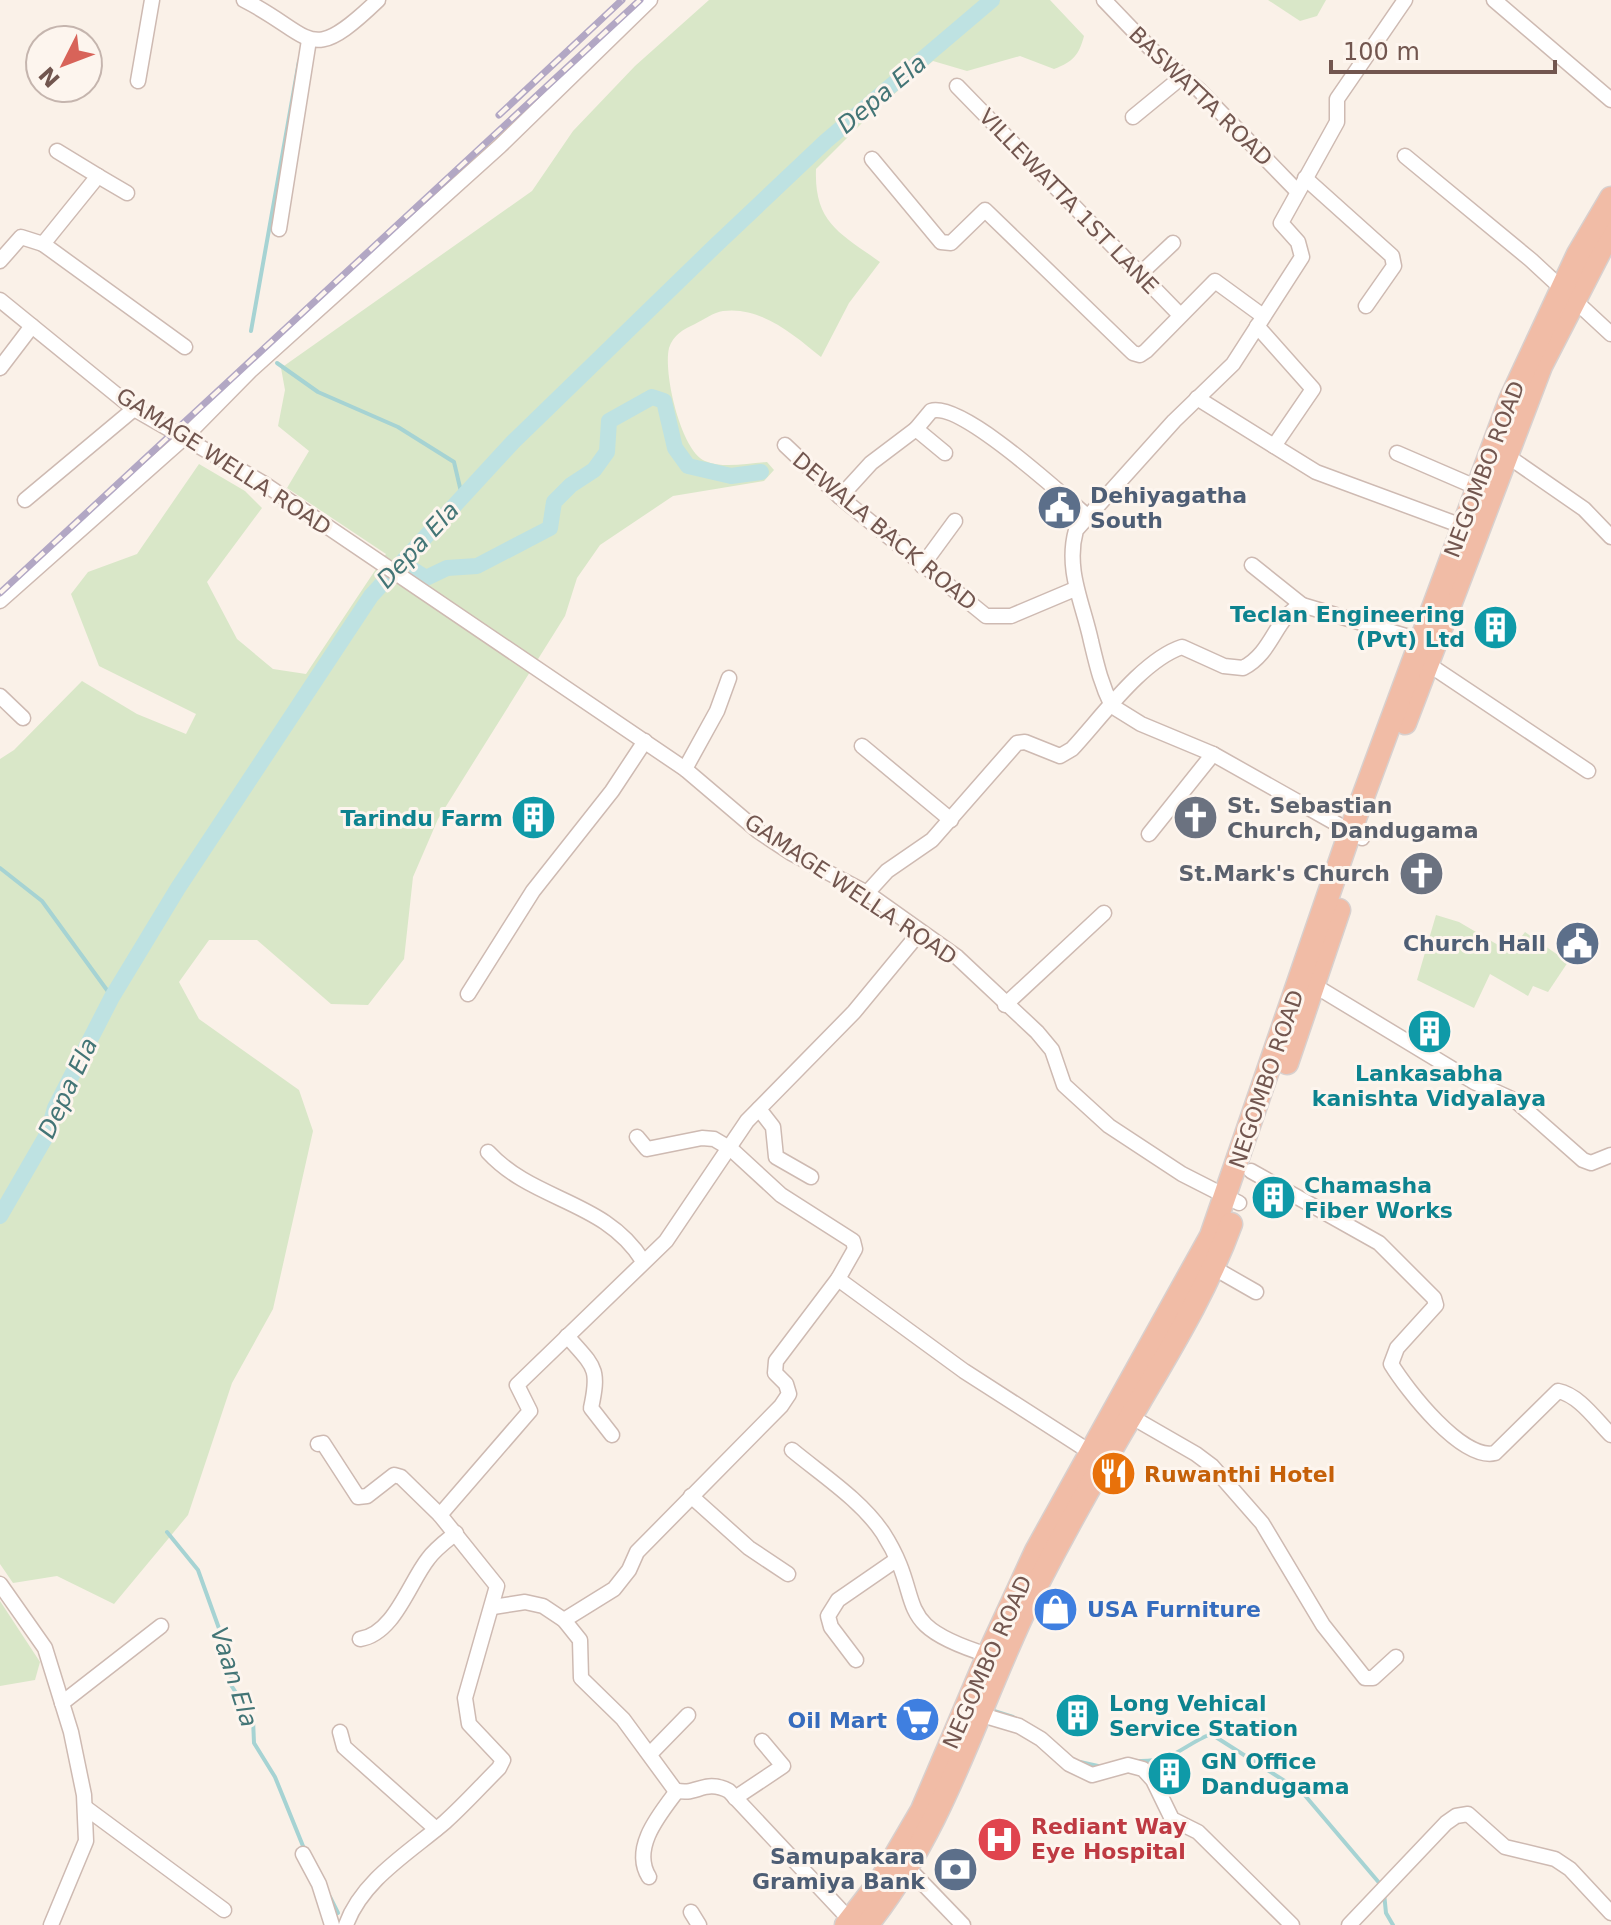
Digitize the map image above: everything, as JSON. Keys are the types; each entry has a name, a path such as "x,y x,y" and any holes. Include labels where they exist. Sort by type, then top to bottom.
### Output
{"highway":[{"name":"NEGOMBO ROAD","path":"855,1923 909,1869 960,1768 1034,1590 1214,1268 1232,1200 1419,640 1510,400 1567,293 1611,198"},
{"name":"NEGOMBO ROAD","path":"1356,835 1428,664 1567,293 1611,230"},
{"name":"NEGOMBO ROAD","path":"855,1923 922,1810 1036,1551 1185,1288 1211,1236 1251,1171 1307,981"}],"street":[{"path":"138,81 152,0"},
{"path":"244,0 309,40 325,39 346,30 378,0"},
{"path":"0,601 185,437 250,371 500,146 650,0"},
{"name":"BASWATTA ROAD","path":"1104,0 1301,185 1392,256 1394,266 1366,306"},
{"path":"1356,835 1213,754 1141,724 1112,706 1096,676 1091,641 1075,589 1071,548 1076,530 1087,516 1197,398 1233,364 1302,257 1298,242 1281,223 1337,122 1337,99 1405,0"},
{"path":"1494,0 1611,100"},
{"path":"279,229 309,40"},
{"path":"1133,117 1183,76"},
{"name":"VILLEWATTA 1ST LANE","path":"957,86 1180,315"},
{"path":"57,151 127,193"},
{"path":"1405,156 1611,334"},
{"path":"872,159 941,242 951,243 985,210 1133,353 1140,355 1146,351 1215,281 1260,321 1313,389 1274,446"},
{"path":"43,244 98,176"},
{"path":"0,261 21,237 43,244 185,347"},
{"path":"1140,274 1173,243"},
{"name":"GAMAGE WELLA ROAD","path":"0,300 134,409 263,483 685,769 769,838 867,893 957,957 1037,1032 1052,1050 1064,1085 1109,1126 1146,1152 1232,1200"},
{"path":"0,368 32,326"},
{"path":"1197,398 1316,472 1462,526"},
{"path":"25,500 134,409"},
{"path":"840,497 871,463 916,429 931,411 949,410 983,432 1087,516"},
{"path":"916,429 945,453"},
{"name":"DEWALA BACK ROAD","path":"785,445 840,497 986,616 1011,616 1075,589"},
{"path":"1397,453 1478,488"},
{"path":"1506,455 1576,503 1611,537"},
{"path":"922,566 955,521"},
{"path":"1252,565 1302,605 1419,640"},
{"path":"867,893 887,871 932,840 1017,743 1025,742 1060,756 1072,749 1144,672 1182,647 1235,669 1255,662 1292,609 1302,605"},
{"path":"1428,664 1588,771"},
{"path":"685,769 717,711 729,678"},
{"path":"0,696 23,718"},
{"path":"468,994 533,891 612,791 645,741"},
{"path":"862,746 951,820"},
{"path":"1149,834 1213,754"},
{"path":"1005,1005 1104,913"},
{"path":"440,1515 530,1411 517,1385 672,1233 759,1109 854,1012 920,932"},
{"path":"1307,981 1474,1082 1516,1101 1583,1160 1591,1163 1611,1155"},
{"path":"759,1109 773,1127 776,1157 811,1177"},
{"path":"564,1620 614,1589 629,1570 637,1552 781,1406 789,1394 786,1384 775,1373 776,1361 838,1279 855,1249 853,1241 781,1195 731,1149 714,1139 702,1138 647,1149 637,1137"},
{"path":"488,1152 520,1180 611,1223 631,1241 643,1261"},
{"path":"1251,1171 1379,1243 1434,1298 1436,1305 1397,1348 1391,1364 1423,1406 1465,1446 1477,1453 1495,1453 1558,1391 1567,1393 1582,1405 1611,1435"},
{"path":"1214,1268 1256,1292"},
{"path":"838,1279 964,1371 1090,1452"},
{"path":"567,1336 594,1369 597,1379 591,1408 612,1435"},
{"path":"1130,1416 1212,1466 1262,1523 1323,1625 1365,1678 1373,1678 1396,1657"},
{"path":"318,1444 323,1443 331,1453 358,1497 367,1496 394,1475 401,1477 456,1533 497,1586 465,1698 469,1724 503,1760 499,1768 436,1829 377,1879 352,1907 346,1925"},
{"path":"792,1450 881,1531 896,1560 907,1599 920,1623 949,1641 988,1655"},
{"path":"691,1496 749,1548 788,1574"},
{"path":"360,1639 369,1638 388,1621 428,1558 456,1533"},
{"path":"856,1660 831,1627 828,1616 838,1600 896,1560"},
{"path":"0,1584 45,1648 62,1703 86,1808 86,1841 51,1925"},
{"path":"493,1607 525,1602 543,1606 564,1620 580,1640 581,1678 623,1719 677,1791 683,1793 706,1784 717,1785 735,1798 855,1923"},
{"path":"62,1703 161,1626"},
{"path":"650,1754 688,1715"},
{"path":"982,1715 1019,1726 1041,1739 1069,1764 1092,1775 1128,1765 1143,1769 1153,1780 1172,1819 1198,1832 1292,1925"},
{"path":"340,1732 344,1747 436,1829"},
{"path":"735,1798 783,1766 762,1741"},
{"path":"649,1877 641,1864 641,1850 677,1791"},
{"path":"86,1808 224,1910"},
{"path":"1349,1925 1446,1823 1456,1816 1468,1814 1505,1847 1555,1859 1570,1869 1611,1913"},
{"path":"303,1854 319,1884 332,1925"},
{"path":"909,1869 963,1925"}],"green space":[{"path":"709,0 1050,0 1084,36 1074,57 1054,69 1020,56 967,71 933,61 873,112 816,169 817,187 825,215 842,234 880,262 849,303 821,357 776,324 751,313 737,311 712,314 673,339 668,360 671,392 681,427 696,454 705,461 720,465 767,462 774,470 764,481 673,496 600,545 577,578 565,616 438,819 413,877 404,959 368,1005 331,1004 257,940 209,940 179,982 199,1019 299,1090 313,1131 273,1309 232,1383 188,1515 114,1604 57,1576 13,1583 0,1564 0,759 14,750 82,681 137,714 186,734 196,714 99,666 71,594 88,572 137,554 199,464 245,491 262,508 207,582 237,639 273,669 306,674 386,554 287,488 309,451 278,426 285,390 281,368 532,191 573,131 635,66"},
{"path":"1268,0 1326,0 1317,16 1300,21"},
{"path":"1436,915 1459,922 1510,952 1525,932 1568,962 1548,992 1533,986 1528,996 1490,974 1474,1008 1417,980"},
{"path":"0,1601 40,1662 35,1680 0,1686"}],"waterway":[{"name":"Depa Ela","path":"0,1216 48,1133 55,1108 112,997 178,888 371,596 513,442 715,246 826,141 992,0"},
{"path":"251,331 299,61"},
{"path":"277,363 318,392 398,427 454,462 462,496"},
{"path":"404,564 426,578 447,568 477,566 550,528 554,502 571,485 594,470 607,452 609,421 652,397 664,401 675,448 688,466 731,476 761,472"},
{"path":"0,868 42,901 112,997"},
{"name":"Vaan Ela","path":"167,1532 198,1570 230,1659 231,1685 253,1719 254,1743 275,1777 305,1851"},
{"path":"991,1710 1013,1717"},
{"path":"1138,1761 1161,1759 1211,1734 1302,1792 1381,1885"},
{"path":"1080,1762 1098,1766"},
{"path":"1384,1893 1386,1913 1393,1925"},
{"name":"Vaan Ela","path":"330,1897 338,1913"}],"railway":[{"path":"499,115 622,0"},
{"path":"0,593 640,0"}],"place":[{"name":"Dehiyagatha South","path":"1059,508"},
{"name":"Teclan Engineering (Pvt) Ltd","path":"1496,627"},
{"name":"Tarindu Farm","path":"534,818"},
{"name":"St. Sebastian Church, Dandugama","path":"1196,818"},
{"name":"St.Mark's Church","path":"1421,873"},
{"name":"Church Hall","path":"1577,943"},
{"name":"Lankasabha kanishta Vidyalaya","path":"1429,1032"},
{"name":"Chamasha Fiber Works","path":"1273,1198"},
{"name":"Ruwanthi Hotel","path":"1113,1474"},
{"name":"USA Furniture","path":"1056,1609"},
{"name":"Long Vehical Service Station","path":"1078,1716"},
{"name":"Oil Mart","path":"918,1720"},
{"name":"GN Office Dandugama","path":"1170,1774"},
{"name":"Rediant Way Eye Hospital","path":"1000,1839"},
{"name":"Samupakara Gramiya Bank","path":"956,1869"}]}
